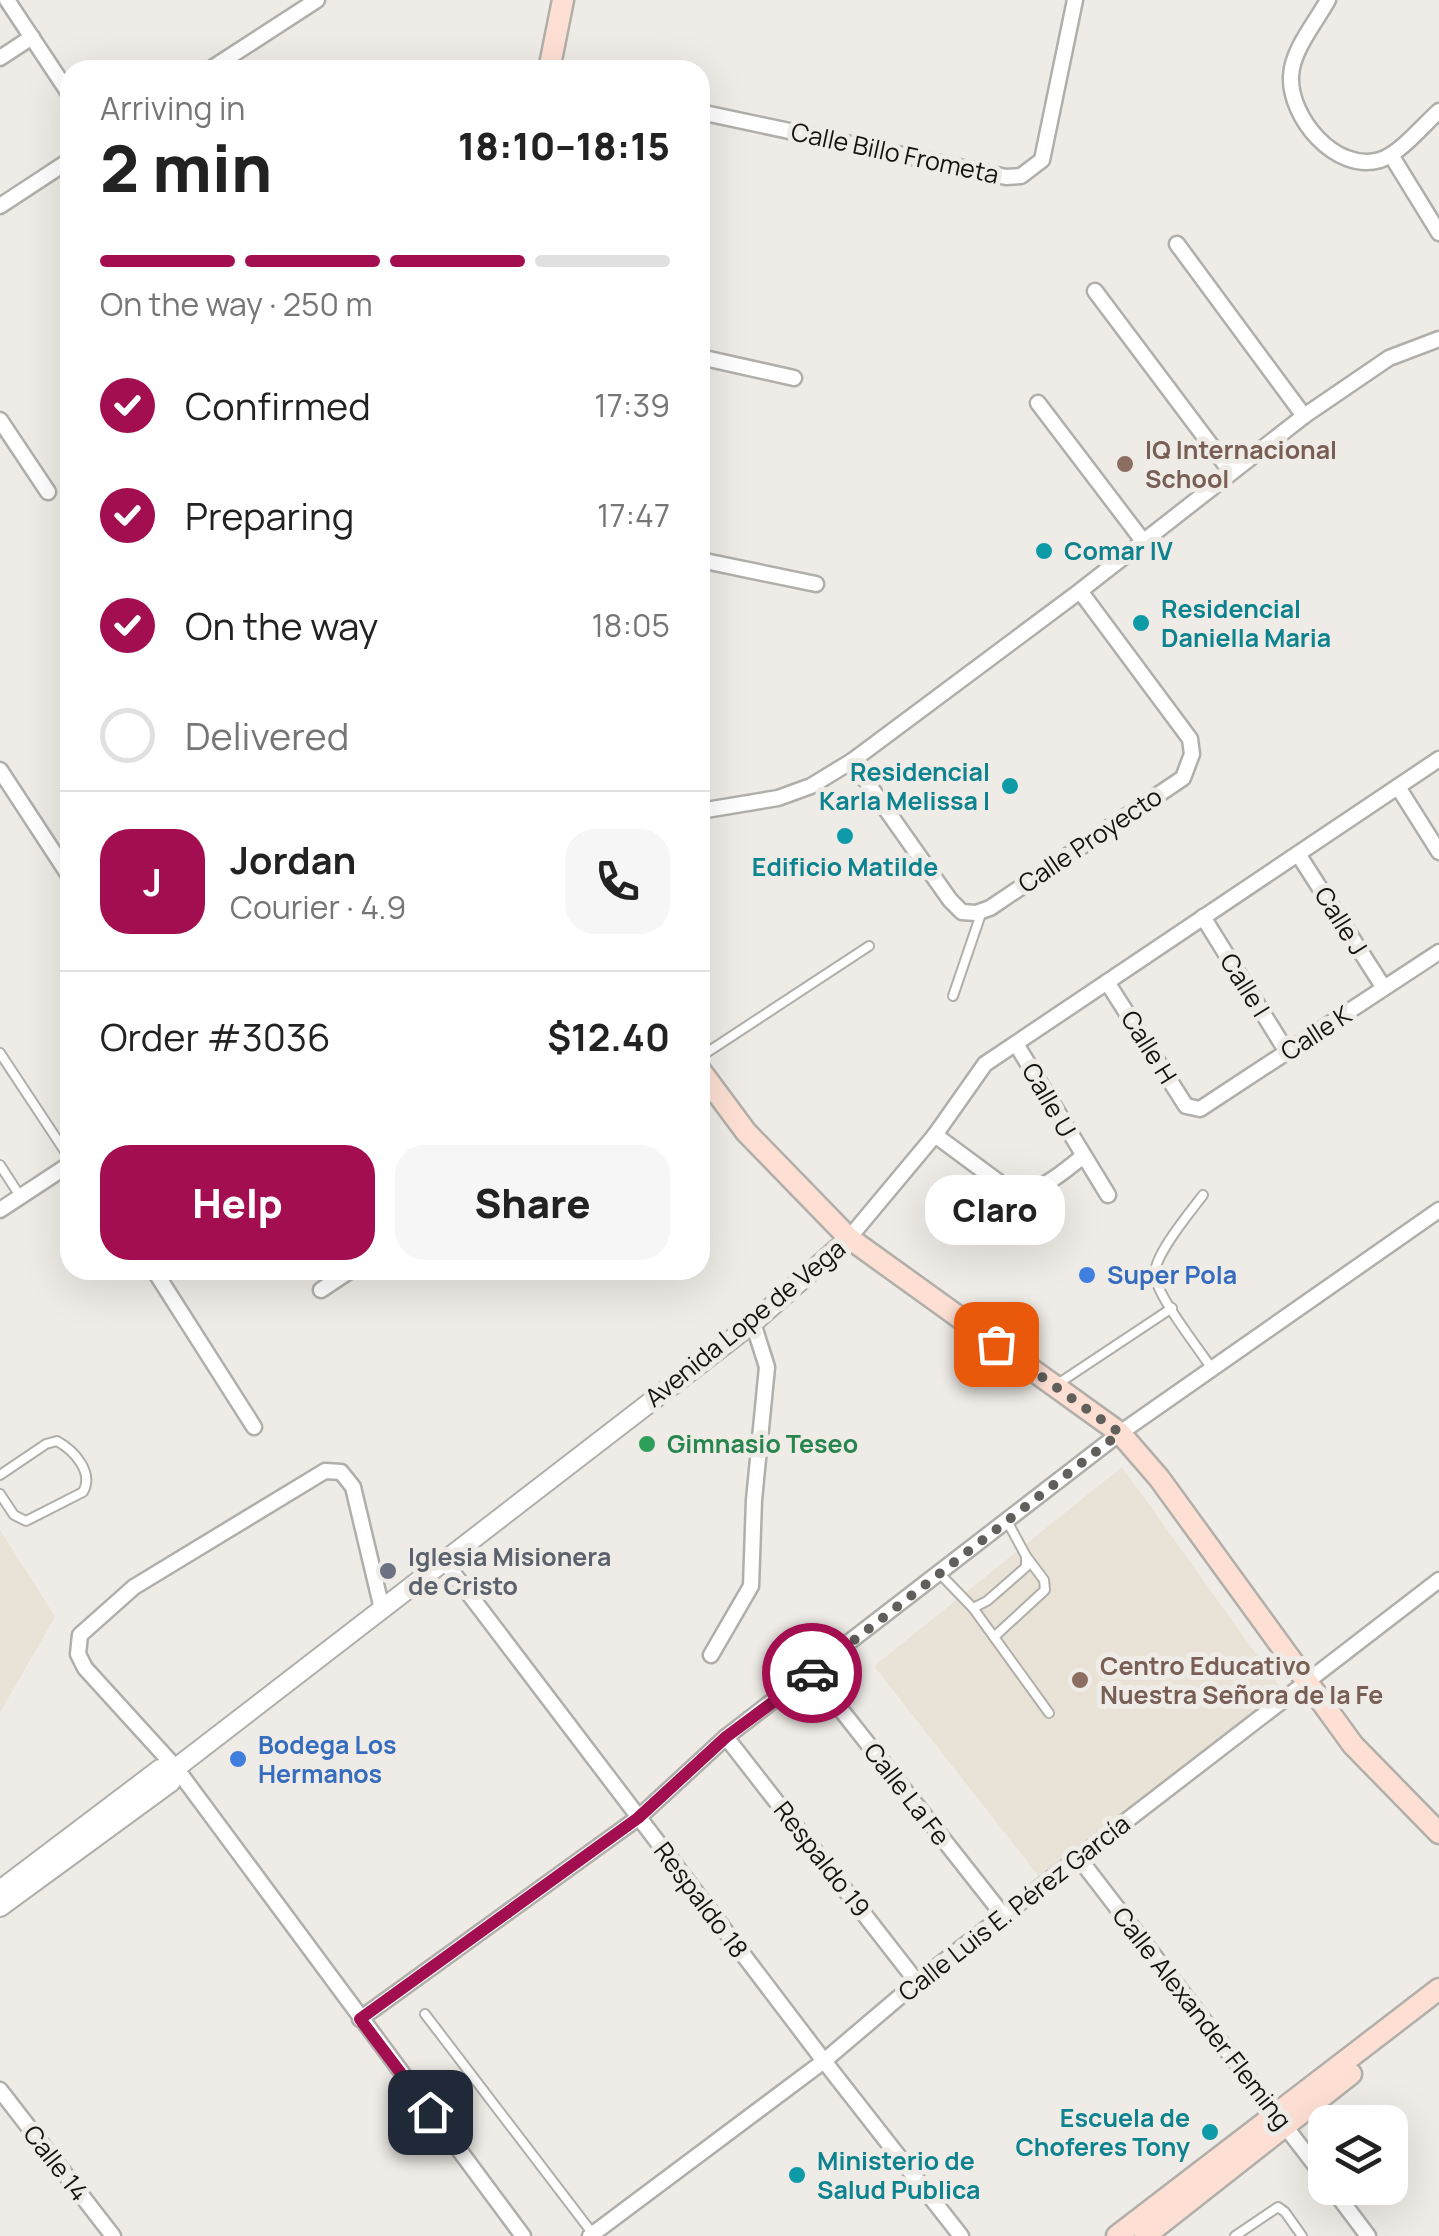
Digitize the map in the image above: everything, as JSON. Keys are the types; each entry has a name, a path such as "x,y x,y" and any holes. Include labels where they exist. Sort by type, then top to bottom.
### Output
{"main road":[{"path":"551,60 563,0"},
{"path":"710,1083 746,1132 849,1238 1120,1433 1159,1478 1353,1745 1439,1833"},
{"path":"1145,2236 1439,1989"},
{"path":"1118,2236 1439,2004"}],"street":[{"path":"7,0 60,80"},
{"path":"224,60 317,0"},
{"name":"Calle Billo Frometa","path":"710,114 1006,177 1021,176 1042,160 1074,0"},
{"path":"1328,0 1290,79 1296,104 1307,124 1336,153 1368,162 1391,155 1439,111"},
{"path":"0,58 32,37"},
{"path":"1391,155 1439,234"},
{"path":"0,206 60,167"},
{"path":"1176,244 1304,416"},
{"path":"1094,291 1231,472"},
{"path":"710,810 778,798 812,786 852,761 1080,591 1304,416 1388,358 1439,339"},
{"path":"710,359 794,378"},
{"path":"1038,403 1144,541"},
{"path":"0,420 48,492"},
{"path":"710,562 816,584"},
{"name":"Calle Proyecto","path":"982,911 1182,778 1190,767 1190,739 1080,591"},
{"name":"Avenida Lope de Vega","path":"0,1907 171,1782 176,1768 753,1323 849,1238 935,1135 985,1064 1439,759"},
{"path":"852,761 950,900 962,912 982,911"},
{"path":"0,770 60,862"},
{"path":"1398,787 1439,852"},
{"name":"Calle J","path":"1298,854 1384,988"},
{"name":"Calle I","path":"1204,917 1287,1052"},
{"name":"Calle K","path":"1192,1110 1200,1109 1439,952"},
{"name":"Calle H","path":"1107,982 1192,1110"},
{"name":"Calle U","path":"1016,1044 1108,1195"},
{"name":"Calle U","path":"935,1135 1012,1192 1036,1189 1082,1157"},
{"path":"0,1210 60,1168"},
{"path":"360,2019 638,1818 726,1737 1120,1433 1439,1210"},
{"path":"160,1280 254,1427"},
{"path":"320,1290 336,1280"},
{"path":"711,1655 751,1586 754,1500 768,1367 753,1323"},
{"path":"382,1608 353,1487 342,1472 325,1471 134,1587 80,1635 78,1654 85,1668 176,1768 523,2236"},
{"name":"Respaldo 18","path":"444,1561 955,2234"},
{"name":"Calle Luis E. Pérez García","path":"592,2235 824,2061 917,1982 1439,1580"},
{"name":"Calle La Fe","path":"812,1674 1003,1916"},
{"name":"Respaldo 19","path":"726,1737 917,1982"},
{"name":"Avenida Lope de Vega","path":"0,1890 160,1769 176,1768"},
{"name":"Calle Alexander Fleming","path":"1078,1857 1308,2156"},
{"name":"Calle 14","path":"0,2090 113,2236"},
{"path":"1345,2205 1368,2236"}],"lane":[{"path":"953,996 982,911"},
{"path":"710,1050 869,946"},
{"path":"0,1053 60,1146"},
{"path":"0,1165 20,1196"},
{"path":"1202,1195 1158,1260 1155,1275 1212,1369"},
{"path":"1056,1385 1172,1308"},
{"path":"0,1475 57,1440 88,1474 83,1492 26,1522 14,1515 0,1494"},
{"path":"994,1638 1045,1590 1044,1580 1007,1522"},
{"path":"973,1608 987,1601 1026,1566 1026,1556"},
{"path":"940,1574 973,1608 1049,1713"},
{"path":"425,2014 592,2235"},
{"path":"1242,2234 1278,2207 1302,2236"}],"shaded area":[{"name":"Centro Educativo Nuestra Señora de la Fe","path":"1122,1467 1285,1694 1044,1883 874,1666"},
{"path":"0,1530 55,1617 0,1712"}],"way so far":[{"path":"812,1673 1120,1433 996,1344"}],"place":[{"name":"IQ Internacional School","path":"1125,464"},
{"name":"Comar IV","path":"1044,551"},
{"name":"Residencial Daniella Maria","path":"1141,623"},
{"name":"Residencial Karla Melissa I","path":"1010,786"},
{"name":"Edificio Matilde","path":"845,836"},
{"name":"Super Pola","path":"1087,1275"},
{"name":"Claro","path":"996,1344"},
{"name":"Gimnasio Teseo","path":"647,1444"},
{"name":"Iglesia Misionera de Cristo","path":"388,1571"},
{"name":"Centro Educativo Nuestra Señora de la Fe","path":"1080,1680"},
{"name":"Bodega Los Hermanos","path":"238,1759"},
{"name":"Escuela de Choferes Tony","path":"1210,2132"},
{"name":"Ministerio de Salud Publica","path":"797,2175"}],"route":[{"path":"430,2112 360,2019 638,1818 726,1737 812,1673"}]}
